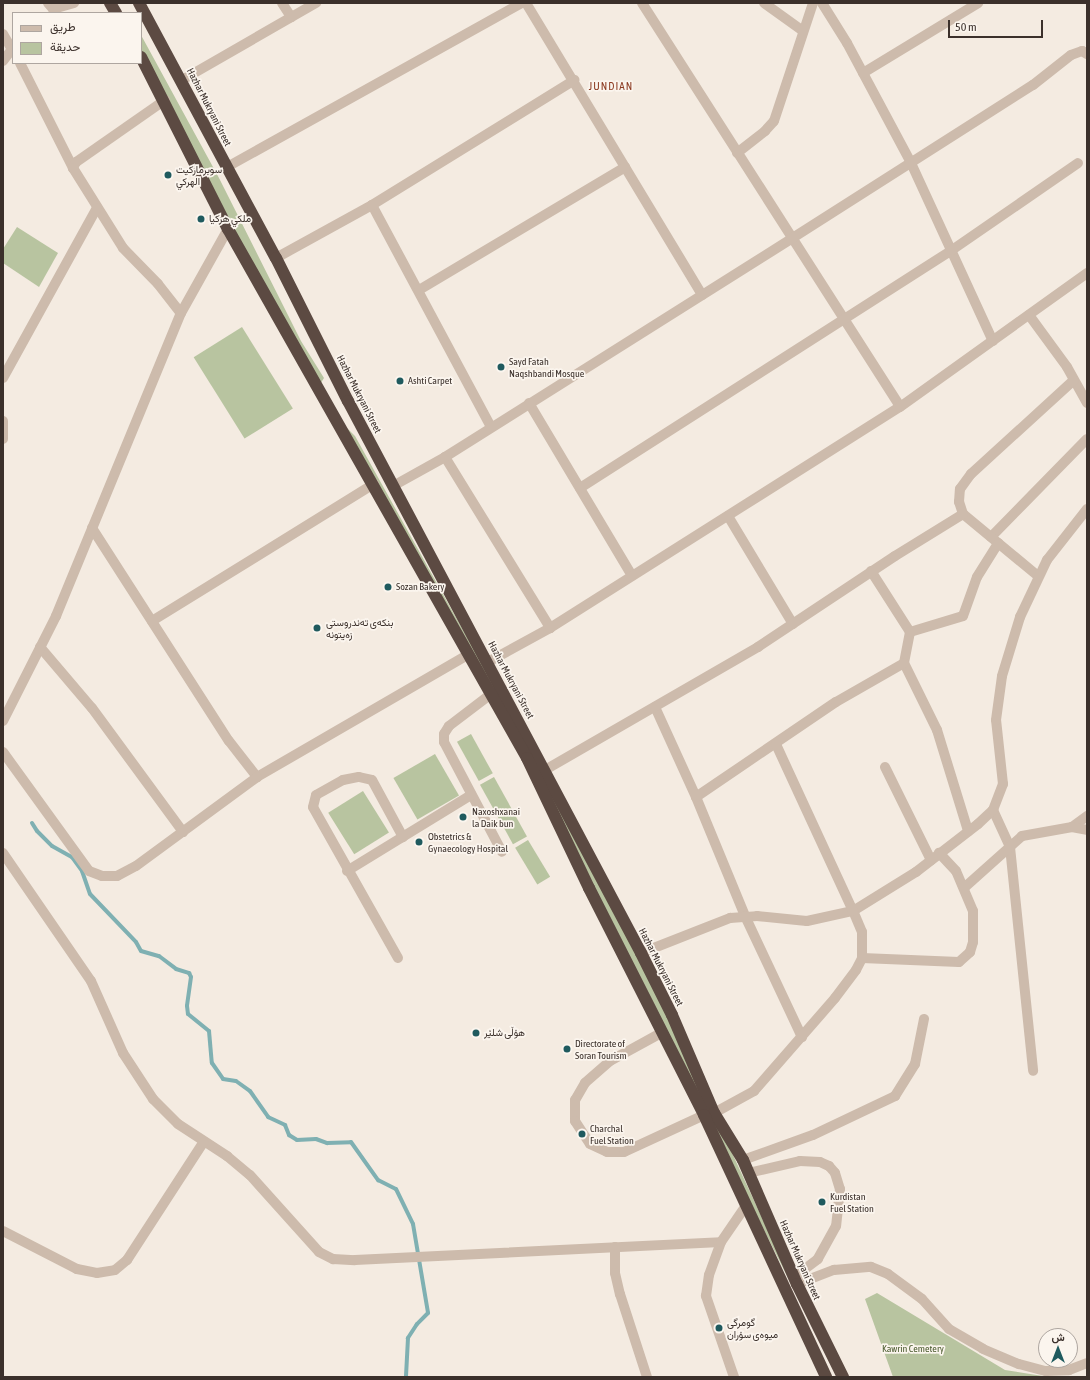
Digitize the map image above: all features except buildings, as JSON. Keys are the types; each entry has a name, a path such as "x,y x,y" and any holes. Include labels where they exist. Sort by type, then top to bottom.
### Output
{"highway":[{"path":"110,3 115,12"},
{"name":"Hazhar Mukryani Street","path":"139,3 182,80 276,258 348,401 546,770 641,953 672,1015 745,1207 819,1358 826,1377"},
{"name":"Hazhar Mukryani Street","path":"142,59 165,100 228,229 330,413 374,484 527,758 661,1033 709,1114 742,1160 796,1280 843,1377"},
{"path":"330,413 348,401"},
{"path":"819,1358 829,1348"}],"street":[{"path":"48,3 53,9 74,3"},
{"path":"282,3 290,17"},
{"path":"182,80 316,3"},
{"path":"227,167 522,3"},
{"path":"526,3 574,80 702,295"},
{"path":"642,3 900,408"},
{"path":"764,3 803,31"},
{"path":"737,153 765,131 774,120 813,3"},
{"path":"822,3 911,162 993,341"},
{"path":"863,74 978,3"},
{"path":"3,34 12,50 3,61"},
{"path":"393,486 445,457 792,239 1032,85 1071,55 1085,51"},
{"path":"21,64 73,168 97,208 123,248 158,284 181,312"},
{"path":"276,258 372,204 574,80"},
{"path":"73,168 76,162 165,100"},
{"path":"580,488 952,250 1078,163"},
{"path":"418,290 625,167"},
{"path":"372,204 491,427"},
{"path":"3,378 97,208"},
{"path":"3,721 40,647 92,528 181,312 228,229"},
{"path":"488,662 550,628 900,408 1087,273"},
{"path":"1029,315 1074,380 1087,403"},
{"path":"1038,576 963,514 959,502 960,489 971,474 1074,380"},
{"path":"529,404 632,576"},
{"path":"3,421 3,439"},
{"path":"910,632 963,616 977,577 995,540 1087,439"},
{"path":"445,457 550,628"},
{"path":"152,621 374,484"},
{"path":"641,953 730,918 745,916 807,921 853,911 916,872 993,810 1003,784 996,720 1002,676 1020,617 1038,576 1087,509"},
{"path":"546,770 758,647 871,571 963,514"},
{"path":"728,516 794,624"},
{"path":"92,528 229,741 257,777"},
{"path":"871,571 910,632 904,663 937,730 968,830"},
{"path":"40,647 92,708 183,832"},
{"path":"3,752 89,871 102,876 117,876 136,866 257,777 469,654"},
{"path":"696,797 836,702 904,663"},
{"path":"491,694 450,726 444,734 445,748 502,852"},
{"path":"655,707 696,797 745,916 802,1037"},
{"path":"661,1033 610,1061 585,1084 575,1100 575,1121 590,1144 607,1152 624,1152 709,1114 754,1091 802,1037 856,970 862,958 862,932 776,744"},
{"path":"885,767 931,860"},
{"path":"398,958 347,871 313,807 316,796 343,780 359,777 372,780 403,837"},
{"path":"347,871 471,795"},
{"path":"993,810 1010,847 1033,1072"},
{"path":"1072,827 1087,816"},
{"path":"965,887 1022,836 1072,827 1087,830"},
{"path":"3,853 91,981 123,1053 152,1099 178,1124 203,1143 227,1156 250,1175 319,1252 333,1259 720,1242"},
{"path":"862,958 959,962 964,960 973,942 973,911 965,887 956,871 939,853"},
{"path":"742,1160 813,1135 895,1096 915,1064 924,1019"},
{"path":"3,1231 77,1269 97,1273 115,1270 127,1260 203,1143"},
{"path":"748,1173 800,1161 820,1162 829,1166 835,1172 840,1189 836,1226 818,1259 796,1280"},
{"path":"734,1377 706,1296 709,1275 720,1242 745,1207"},
{"path":"615,1247 615,1273 620,1294 647,1377"},
{"path":"796,1280 834,1270 870,1267 888,1274 922,1299 949,1329 983,1349 1019,1364 1046,1371 1069,1370 1087,1363"}],"green space":[{"path":"142,37 219,178 301,341 324,378 319,386 315,384 142,52"},
{"path":"17,227 58,253 39,287 3,263 3,249"},
{"path":"242,327 293,408 245,439 194,357"},
{"path":"346,427 355,436 583,846 691,1064 811,1324 584,870"},
{"path":"471,734 493,773 479,781 457,742"},
{"path":"435,754 459,796 417,820 393,778"},
{"path":"494,777 527,836 513,844 480,785"},
{"path":"363,791 389,833 354,854 328,813"},
{"path":"528,840 550,877 537,885 515,848"},
{"name":"Kawrin Cemetery","path":"877,1293 1005,1370 1049,1377 893,1377 865,1299"}],"waterway":[{"path":"32,823 37,831 52,846 72,857 82,871 90,894 136,942 141,951 159,956 176,969 189,973 191,977 187,1006 188,1014 209,1031 212,1063 223,1079 236,1081 250,1091 268,1117 285,1125 289,1135 297,1140 316,1139 327,1143 351,1142 378,1180 396,1189 413,1224 428,1313 417,1324 408,1338 406,1377"}],"place":[{"name":"سوبرماركيت الهركي","path":"168,175"},
{"name":"ملكي هركيا","path":"201,219"},
{"name":"Sayd Fatah Naqshbandi Mosque","path":"501,367"},
{"name":"Ashti Carpet","path":"400,381"},
{"name":"Sozan Bakery","path":"388,587"},
{"name":"بنکەی تەندروستی زەیتونە","path":"317,628"},
{"name":"Naxoshxanai la Daik bun","path":"463,817"},
{"name":"Obstetrics & Gynaecology Hospital","path":"419,842"},
{"name":"هۆڵی شلێر","path":"476,1033"},
{"name":"Directorate of Soran Tourism","path":"567,1049"},
{"name":"Charchal Fuel Station","path":"582,1134"},
{"name":"Kurdistan Fuel Station","path":"822,1202"},
{"name":"گومرگی میوەی سۆران","path":"719,1328"}],"district":[{"name":"JUNDIAN","path":"611,86"}]}
